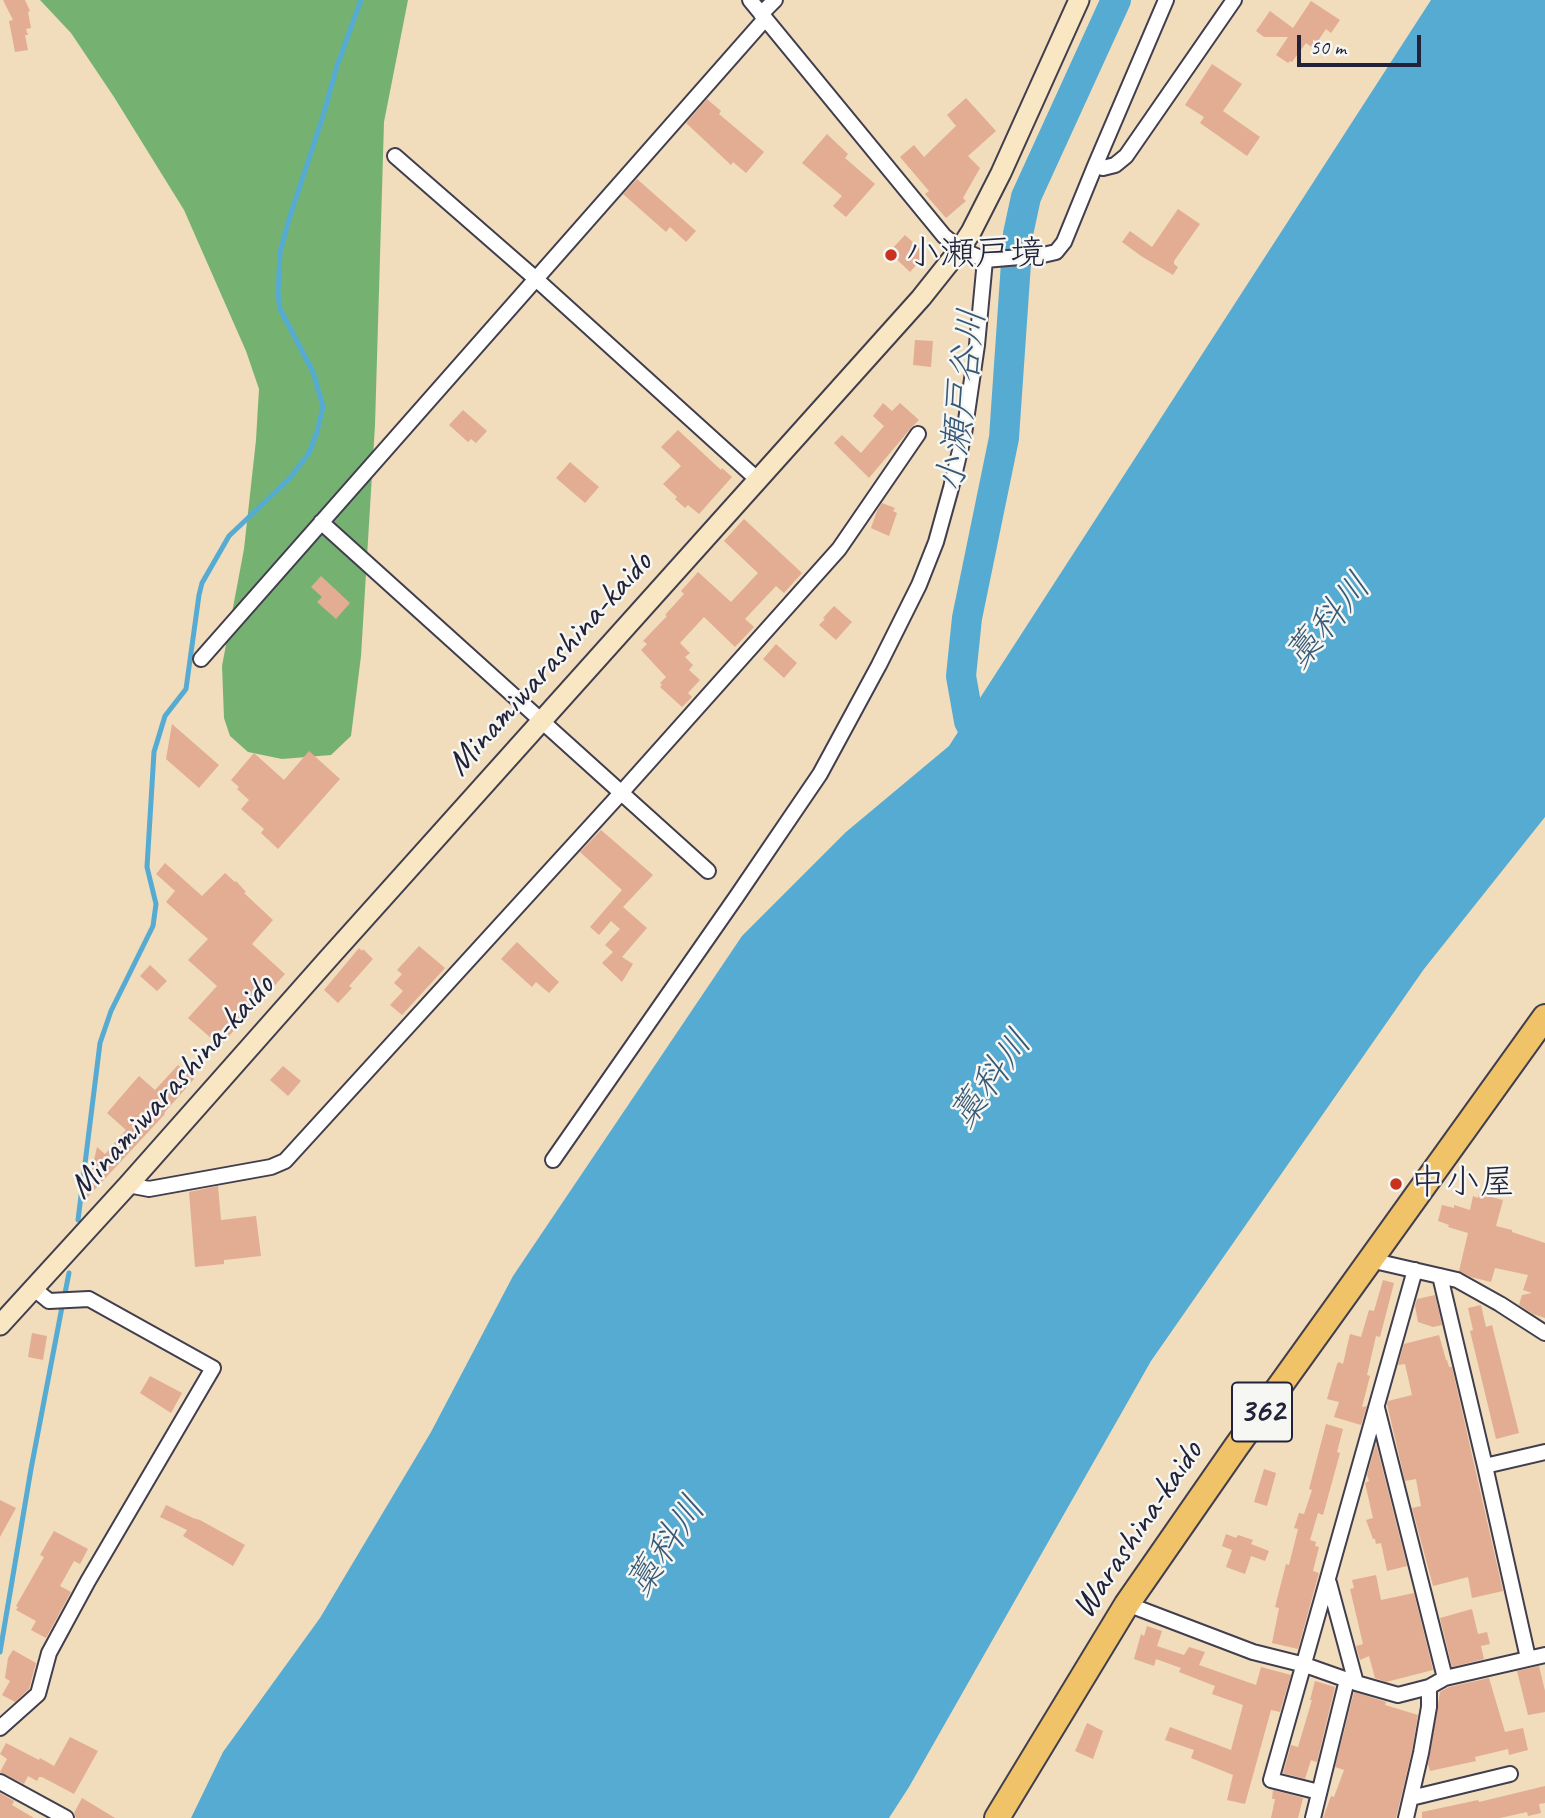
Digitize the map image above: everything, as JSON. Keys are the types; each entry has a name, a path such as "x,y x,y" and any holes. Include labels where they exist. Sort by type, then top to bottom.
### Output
{"highway":[{"name":"Warashina-kaido","path":"997,1818 1127,1604 1545,1017"}],"main road":[{"name":"Minamiwarashina-kaido","path":"0,1325 921,298 971,232 1001,173 1079,0"}],"street":[{"path":"750,0 944,236 960,249 985,260 1044,255 1056,252 1064,242 1166,0"},
{"path":"201,659 536,279 775,0"},
{"path":"1095,166 1103,168 1115,165 1126,156 1234,0"},
{"path":"395,156 536,279 758,480"},
{"path":"553,1160 820,774 919,585 936,542 964,434 978,345 985,260"},
{"path":"128,1185 149,1189 271,1167 285,1161 621,793 839,549 918,434"},
{"path":"321,522 708,871"},
{"path":"1370,1260 1457,1280 1545,1333"},
{"path":"1319,1792 1271,1780 1415,1270"},
{"path":"1440,1276 1528,1658"},
{"path":"0,1728 38,1695 49,1653 88,1581 213,1368 89,1299 49,1301 33,1288"},
{"path":"1377,1407 1445,1678"},
{"path":"1485,1466 1545,1452"},
{"path":"1313,1818 1352,1682 1329,1580"},
{"path":"1127,1604 1253,1652 1398,1695 1429,1687 1445,1678 1545,1655"},
{"path":"1406,1818 1429,1707 1429,1687"},
{"path":"1411,1798 1510,1774"},
{"path":"0,1782 66,1818"}],"green space":[{"path":"40,0 408,0 384,122 375,425 361,656 351,736 331,755 282,759 248,752 230,736 224,718 222,666 244,549 259,389 246,351 184,210 71,33"}],"water":[{"name":"藁科川","path":"1431,0 1545,0 1545,817 1424,969 1151,1361 889,1818 191,1818 223,1752 320,1618 431,1432 513,1276 742,936 846,832 949,746"}],"building":[{"path":"3,0 25,0 30,11 31,28 26,29 28,35 25,35 28,50 15,52 9,21 13,20"},
{"path":"1311,1 1340,20 1331,33 1326,29 1313,48 1306,43 1292,62 1288,63 1276,55 1288,37 1264,37 1256,31 1270,11 1293,28"},
{"path":"1212,64 1242,84 1223,111 1260,137 1247,156 1200,123 1204,117 1185,105"},
{"path":"966,98 996,131 968,156 980,168 963,198 966,201 946,218 925,194 929,191 900,157 914,145 924,157 956,126 947,115"},
{"path":"707,99 721,111 719,114 764,152 746,173 733,162 731,165 686,123"},
{"path":"827,134 848,154 845,158 875,184 846,217 833,206 842,196 802,163"},
{"path":"637,179 696,231 686,242 670,227 666,232 623,194"},
{"path":"1178,209 1200,224 1174,261 1178,267 1173,275 1122,242 1130,231 1152,247"},
{"path":"905,235 926,254 910,272 889,252"},
{"path":"915,340 933,341 931,367 913,365"},
{"path":"883,403 892,411 900,403 919,420 869,478 834,443 842,435 861,453 884,426 873,416"},
{"path":"463,410 487,431 476,443 471,439 468,442 449,425"},
{"path":"678,430 732,477 699,514 688,505 685,508 663,484 681,466 661,447"},
{"path":"570,462 599,487 585,503 556,478"},
{"path":"882,503 895,508 893,511 897,513 889,536 871,528"},
{"path":"744,519 802,573 784,593 776,586 745,619 754,627 735,647 704,617 680,643 690,653 685,657 693,665 689,670 700,680 688,693 692,697 682,707 660,687 666,677 641,650 647,644 643,641 667,616 665,615 684,594 681,591 698,572 731,602 758,573 724,541"},
{"path":"321,576 350,603 336,619 317,602 322,597 311,587"},
{"path":"834,606 852,622 836,640 819,625"},
{"path":"776,644 797,663 784,678 763,659"},
{"path":"172,724 219,765 199,788 166,759"},
{"path":"309,751 340,779 278,849 261,833 264,829 241,809 249,800 231,780 254,753 284,780"},
{"path":"601,830 653,875 623,907 647,928 622,957 633,964 622,982 602,963 613,952 605,945 620,929 611,921 599,935 590,927 622,890 580,852"},
{"path":"165,863 202,896 225,873 273,920 252,944 285,974 220,1046 188,1018 217,986 188,960 208,939 166,902 175,891 156,874"},
{"path":"517,942 559,982 549,993 536,982 532,987 501,959"},
{"path":"419,946 445,968 402,1015 390,1005 403,991 394,983 402,974 397,970"},
{"path":"359,948 373,959 338,1003 324,990"},
{"path":"150,965 167,981 157,991 140,976"},
{"path":"178,1065 194,1079 85,1200 97,1147 105,1154 126,1130 107,1113 139,1076 155,1090"},
{"path":"283,1066 301,1081 288,1096 270,1080"},
{"path":"218,1186 221,1220 256,1216 261,1256 224,1260 224,1264 195,1267 189,1192"},
{"path":"1479,1194 1503,1200 1496,1226 1545,1243 1545,1318 1519,1305 1522,1295 1532,1293 1523,1290 1528,1275 1495,1268 1491,1282 1459,1271 1468,1233 1438,1221 1442,1205 1454,1208 1454,1205 1470,1210 1473,1196 1478,1198"},
{"path":"1383,1280 1394,1283 1380,1337 1376,1336 1362,1407 1367,1406 1361,1425 1334,1417 1339,1402 1327,1399 1337,1364 1343,1364 1350,1334 1361,1337 1369,1310 1374,1311"},
{"path":"1435,1295 1442,1325 1433,1327 1418,1322 1415,1306 1417,1299"},
{"path":"1481,1305 1486,1327 1492,1325 1519,1433 1496,1439 1470,1331 1473,1330 1468,1308"},
{"path":"32,1333 47,1336 43,1360 28,1357"},
{"path":"1439,1335 1446,1360 1449,1367 1452,1367 1503,1591 1472,1598 1468,1577 1433,1586 1412,1508 1421,1506 1416,1479 1405,1481 1387,1404 1388,1401 1412,1395 1405,1364 1398,1365 1404,1344"},
{"path":"150,1376 182,1393 171,1413 140,1393"},
{"path":"1326,1424 1343,1429 1337,1452 1340,1453 1323,1515 1318,1513 1310,1540 1316,1542 1315,1546 1319,1547 1313,1571 1319,1573 1298,1649 1272,1643 1279,1608 1275,1607 1298,1529 1294,1528 1299,1513 1304,1514 1312,1490 1309,1489"},
{"path":"1376,1443 1407,1566 1387,1571 1381,1543 1376,1544 1366,1520 1373,1518 1365,1483 1369,1481 1367,1475"},
{"path":"1264,1469 1276,1473 1267,1506 1254,1502"},
{"path":"0,1500 16,1508 0,1537"},
{"path":"166,1505 245,1545 233,1566 183,1536 187,1530 160,1517"},
{"path":"54,1531 88,1549 80,1564 74,1561 60,1586 71,1592 46,1638 31,1630 36,1621 16,1610 16,1606 44,1557 40,1555"},
{"path":"1226,1534 1253,1540 1251,1544 1269,1551 1265,1561 1251,1556 1245,1574 1226,1567 1232,1550 1222,1546"},
{"path":"1376,1575 1381,1600 1414,1593 1433,1670 1386,1682 1375,1678 1369,1656 1360,1660 1356,1646 1363,1644 1350,1589 1354,1588 1352,1580"},
{"path":"1472,1609 1478,1634 1487,1632 1490,1644 1481,1646 1484,1659 1452,1667 1440,1618"},
{"path":"1147,1626 1162,1631 1157,1646 1184,1655 1189,1647 1205,1652 1199,1665 1256,1685 1261,1667 1291,1675 1280,1712 1271,1710 1245,1804 1227,1800 1233,1775 1191,1758 1194,1750 1165,1740 1170,1727 1231,1750 1243,1705 1212,1694 1215,1686 1179,1672 1181,1668 1156,1659 1154,1666 1134,1659 1141,1634 1144,1636"},
{"path":"13,1650 36,1663 29,1689 15,1702 2,1695 10,1681 5,1678 8,1658"},
{"path":"1539,1666 1545,1691 1545,1712 1528,1715 1517,1671"},
{"path":"1489,1678 1505,1732 1523,1728 1528,1750 1509,1755 1508,1749 1475,1757 1476,1761 1430,1771 1428,1764 1440,1692 1449,1687"},
{"path":"1315,1681 1335,1687 1317,1762 1311,1760 1305,1779 1283,1773 1291,1745 1298,1747"},
{"path":"1354,1692 1418,1715 1396,1818 1323,1818 1344,1770 1335,1767"},
{"path":"1087,1723 1103,1731 1093,1759 1075,1751"},
{"path":"70,1737 98,1751 74,1794 42,1777 37,1781 28,1776 24,1784 0,1772 7,1759 0,1754 6,1743 54,1766"},
{"path":"1545,1786 1545,1803 1539,1804 1541,1813 1528,1816 1527,1812 1500,1818 1422,1818 1422,1812"},
{"path":"1273,1790 1303,1798 1298,1818 1271,1818 1275,1799 1272,1799"},
{"path":"0,1793 14,1801 12,1805 34,1818 0,1818"},
{"path":"82,1798 115,1818 76,1818 74,1813"}],"waterway":[{"path":"78,1220 100,1043 111,1011 153,926 156,904 147,867 154,752 165,716 186,689 202,583 229,536 290,478 309,453 317,432 323,406 313,372 280,309 280,252 337,66 361,0"},
{"name":"小瀬戸谷川","path":"980,743 969,721 961,676 967,618 1004,438 1018,234 1026,197 1116,0"},
{"path":"65,1293 69,1273"},
{"path":"0,1652 62,1307"}],"place":[{"name":"小瀬戸境","path":"891,255"},
{"name":"中小屋","path":"1396,1184"}]}
